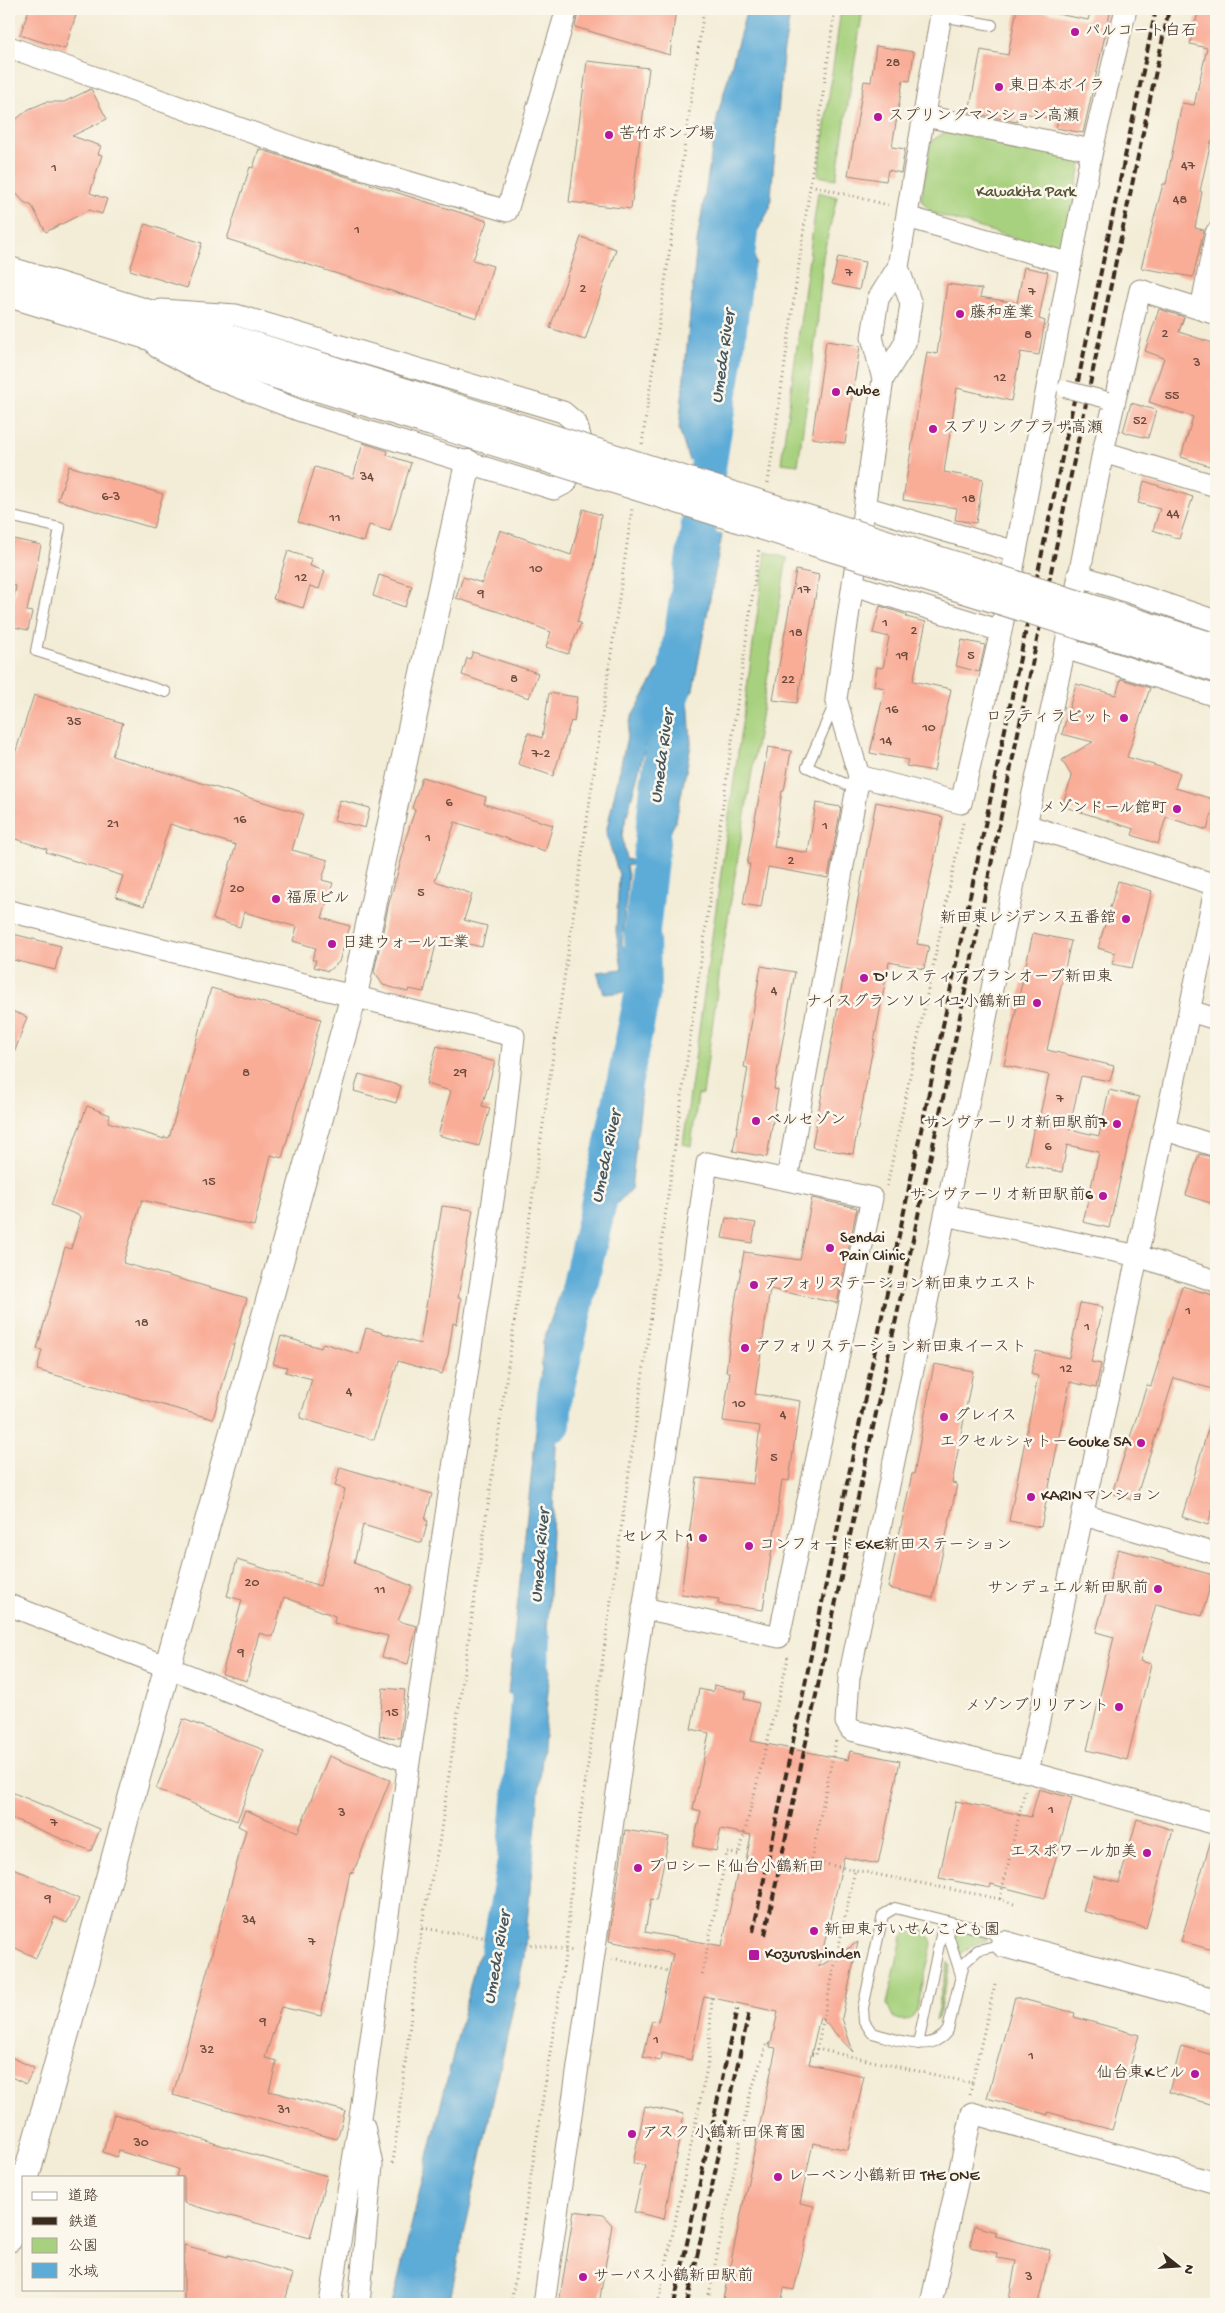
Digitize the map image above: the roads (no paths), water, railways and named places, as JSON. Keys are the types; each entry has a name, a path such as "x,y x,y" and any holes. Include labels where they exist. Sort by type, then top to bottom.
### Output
{"street":[{"path":"9,47 307,152 507,211 567,9"},
{"path":"858,783 960,803 1001,631 1092,150 1126,9"},
{"path":"787,1180 858,783 836,699 854,585 882,379 872,337 878,299 898,267 941,13"},
{"path":"924,116 1092,150"},
{"path":"908,213 1071,264"},
{"path":"1216,233 1209,311 1140,290 1103,452 1065,648 1026,825 849,1678 846,1722 851,1730 1028,1772 1216,1824"},
{"path":"882,379 905,342 911,304 898,267"},
{"path":"9,270 127,318 432,412 1216,647"},
{"path":"9,294 127,318 236,315 563,412 576,423 580,436 566,483 554,489 301,411 215,378 127,318"},
{"path":"1065,389 1107,400"},
{"path":"432,412 1216,669"},
{"path":"1103,452 1216,486"},
{"path":"26,2176 354,994 468,463"},
{"path":"865,507 1016,552"},
{"path":"1078,576 1216,621"},
{"path":"854,585 1001,631"},
{"path":"1065,648 1216,696"},
{"path":"1026,825 1216,885 1166,1130 1028,1772"},
{"path":"9,911 354,994 514,1036 504,1127 409,1762 361,2111 330,2304"},
{"path":"1190,1010 1216,1019"},
{"path":"1166,1130 1216,1146"},
{"path":"544,2304 595,1954 643,1608 707,1163 872,1198 779,1637 643,1608"},
{"path":"945,1215 1138,1256 1216,1281"},
{"path":"1084,1515 1216,1554"},
{"path":"9,1605 409,1762"},
{"path":"1004,1944 1216,2002"},
{"path":"359,2304 372,2165 361,2111"},
{"path":"931,2304 972,2113 1216,2183"},
{"path":"9,2238 22,2191"}],"lane":[{"path":"941,13 992,25"},
{"path":"9,516 60,528 36,651 166,692"},
{"path":"836,699 807,767 858,783"},
{"path":"895,1908 991,1932 1004,1944 978,1950 964,1963 948,2030 943,2038 933,2043 918,2044 872,2033 864,2021 863,2008 883,1915 895,1908"},
{"path":"944,1921 961,1976"},
{"path":"918,2044 944,1921"}],"water":[{"path":"747,9 791,9 783,55 770,208 751,243 756,263 745,284 737,272 714,353 720,448 722,535 693,690 688,696 691,744 689,756 676,820 658,859 626,866 628,875 622,944 635,971 636,1040 641,1101 631,1189 589,1232 560,1365 546,1656 550,1669 524,1957 449,2304 392,2304 476,1961 518,1890 540,1688 508,1694 541,1384 543,1342 597,1191 622,1139 627,1070 618,1044 627,992 604,994 597,972 622,969 616,931 619,875 606,833 631,718 662,663 710,528 679,429 697,242 718,114","holes":["664,733 673,796 653,856 626,860 622,834 647,740"]}],"waterway":[{"name":"Umeda River","path":"553,1424 555,1395 610,1153 643,991 642,931 660,771 726,354 740,231"},
{"name":"Umeda River","path":"498,1958 515,1861 533,1641"}],"railway":[{"path":"753,1932 1156,9"},
{"path":"765,1935 949,1070 1169,9"},
{"path":"674,2304 737,2009"},
{"path":"687,2304 749,2012"}],"place":[{"name":"パルコート白石","path":"1075,32"},
{"name":"東日本ボイラ","path":"999,87"},
{"name":"スプリングマンション高瀬","path":"878,117"},
{"name":"苦竹ポンプ場","path":"609,135"},
{"name":"藤和産業","path":"960,314"},
{"name":"Aube","path":"836,392"},
{"name":"スプリングプラザ高瀬","path":"933,429"},
{"name":"ロフティラビット","path":"1124,718"},
{"name":"メゾンドール館町","path":"1177,809"},
{"name":"福原ビル","path":"276,899"},
{"name":"新田東レジデンス五番舘","path":"1126,919"},
{"name":"日建ウォール工業","path":"332,944"},
{"name":"D'レスティアブランオーブ新田東","path":"864,978"},
{"name":"ナイスグランソレイユ小鶴新田","path":"1037,1003"},
{"name":"ベルセゾン","path":"756,1121"},
{"name":"サンヴァーリオ新田駅前7","path":"1117,1124"},
{"name":"サンヴァーリオ新田駅前6","path":"1103,1196"},
{"name":"Sendai Pain Clinic","path":"830,1248"},
{"name":"アフォリステーション新田東ウエスト","path":"754,1285"},
{"name":"アフォリステーション新田東イースト","path":"745,1348"},
{"name":"グレイス","path":"944,1417"},
{"name":"エクセルシャトーGouke 5A","path":"1141,1443"},
{"name":"KARINマンション","path":"1031,1497"},
{"name":"セレスト1","path":"703,1538"},
{"name":"コンフォートEXE新田ステーション","path":"749,1546"},
{"name":"サンデュエル新田駅前","path":"1158,1589"},
{"name":"メゾンブリリアント","path":"1119,1707"},
{"name":"エスポワール加美","path":"1147,1853"},
{"name":"プロシード仙台小鶴新田","path":"638,1868"},
{"name":"新田東すいせんこども園","path":"814,1931"},
{"name":"Kozurushinden","path":"754,1955"},
{"name":"仙台東Kビル","path":"1195,2074"},
{"name":"アスク 小鶴新田保育園","path":"632,2134"},
{"name":"レーベン小鶴新田 THE ONE","path":"778,2177"},
{"name":"サーパス小鶴新田駅前","path":"583,2277"}],"park label":[{"name":"Kawakita Park","path":"1026,193"}]}
